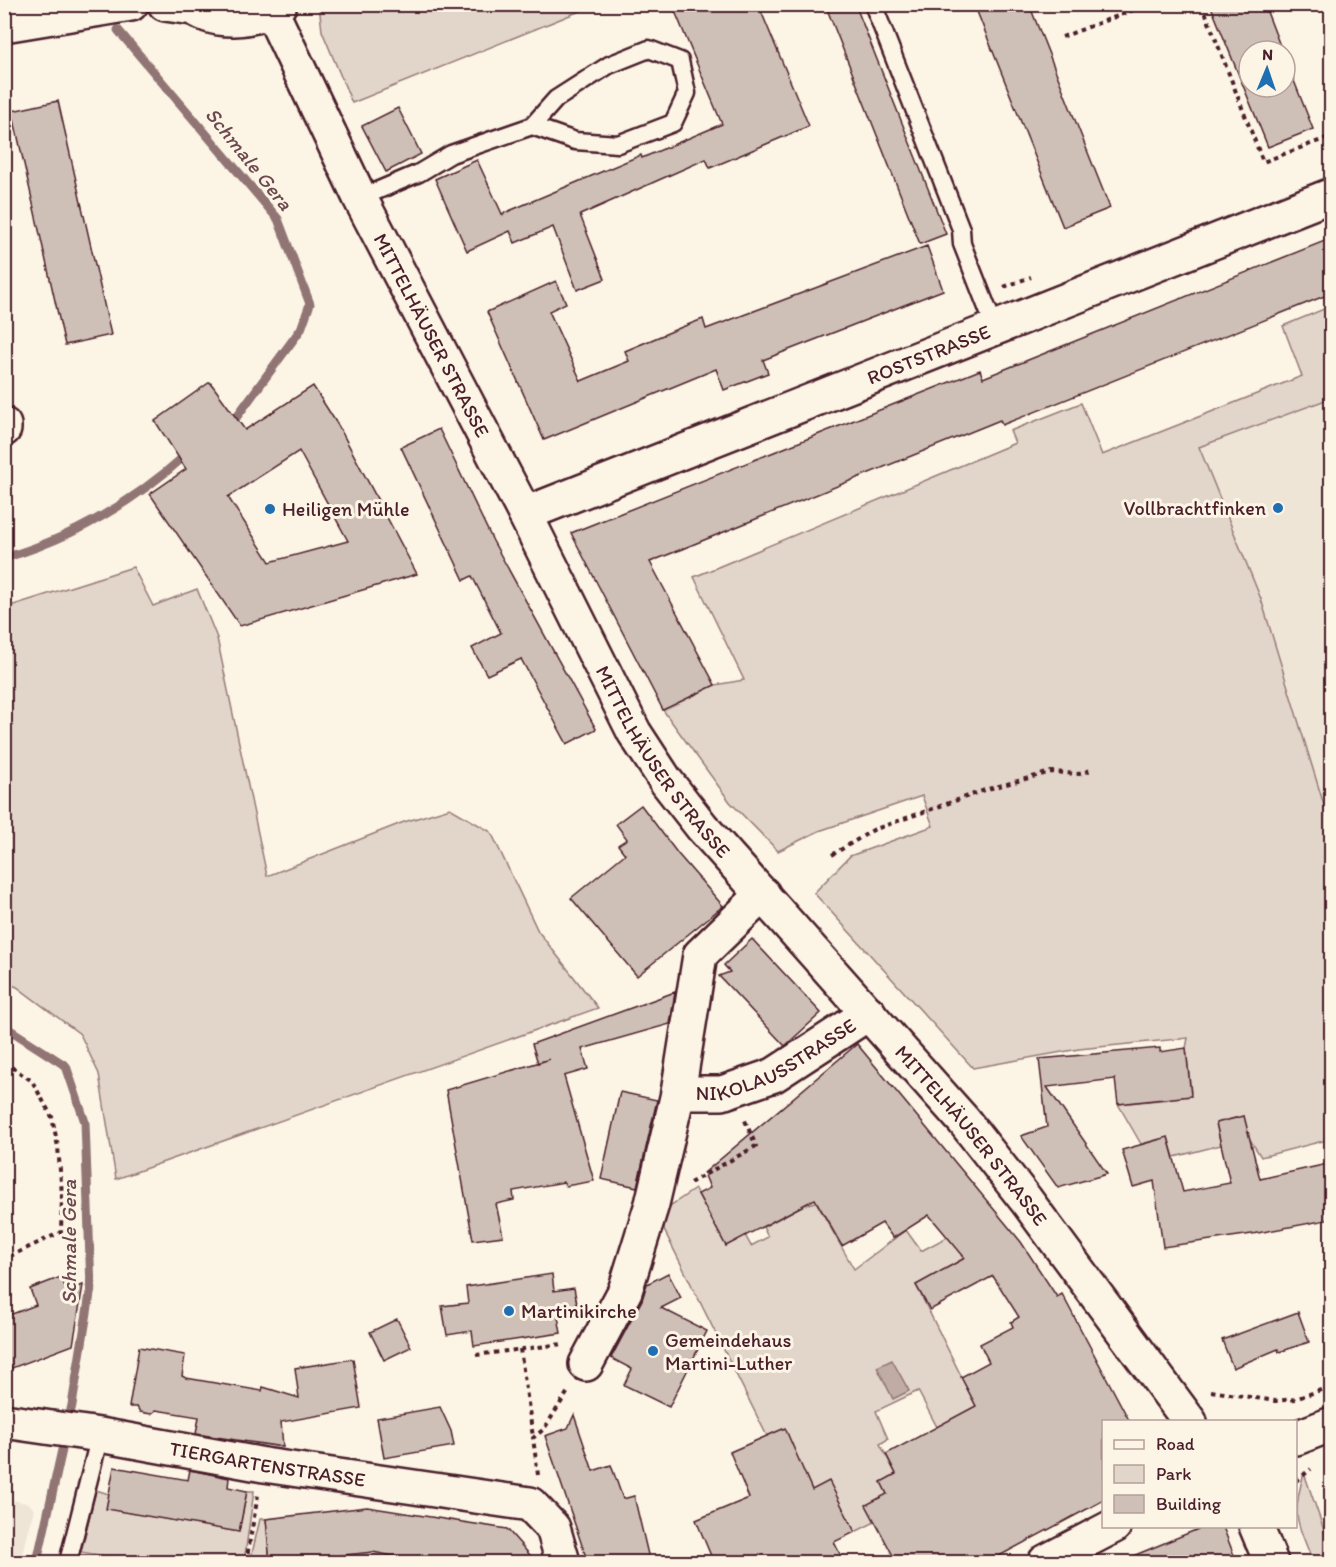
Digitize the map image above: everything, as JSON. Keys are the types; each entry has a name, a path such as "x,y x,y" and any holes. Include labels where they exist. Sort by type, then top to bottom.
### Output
{"street":[{"path":"4,25 131,4"},
{"name":"MITTELHÄUSER STRASSE","path":"182,6 217,18 235,19 275,8 282,33 360,198 525,514 634,732 666,781 702,827 964,1121 1026,1200 1189,1420"},
{"name":"ROSTSTRASSE","path":"525,514 1332,195"},
{"name":"NIKOLAUSSTRASSE","path":"591,1354 625,1291 652,1204 678,1093 700,954 763,894"},
{"name":"NIKOLAUSSTRASSE","path":"678,1093 722,1093 774,1075 869,1013"},
{"name":"TIERGARTENSTRASSE","path":"19,1423 96,1434 264,1465 530,1504"},
{"path":"1297,1438 1332,1424"},
{"path":"530,1504 553,1528 563,1563"},
{"path":"1045,1563 1112,1528"},
{"path":"1256,1528 1271,1563"}],"lane":[{"path":"873,4 961,229 962,244 995,328"},
{"path":"360,198 419,173 451,154 532,126 556,99 609,65 649,49 680,61 687,93 673,123 618,144 575,141 532,126"},
{"path":"68,1563 96,1434"}],"path":[{"path":"1062,37 1149,4"},
{"path":"1202,4 1263,162 1332,136"},
{"path":"832,855 873,830 988,789 1051,772 1079,774 1091,770"},
{"path":"4,1062 32,1081 52,1117 58,1147 62,1194 61,1232 4,1259"},
{"path":"652,1204 756,1146 732,1090"},
{"path":"476,1355 588,1341 591,1354 544,1429 533,1438"},
{"path":"520,1349 539,1480 530,1504"},
{"path":"1211,1391 1275,1401 1295,1399 1332,1386"},
{"path":"246,1563 264,1465"}],"shaded area":[{"name":"Vollbrachtfinken","path":"1331,398 1331,828 1261,599 1199,446"},
{"path":"892,1360 909,1391 893,1399 877,1367"},
{"path":"5,1498 30,1504 34,1510 21,1562 5,1562"}],"green space":[{"path":"319,4 595,5 352,103 322,31"},
{"path":"1331,306 1331,398 1199,447 1261,599 1331,828 1331,1139 1261,1157 1249,1138 1243,1116 1216,1123 1221,1145 1174,1157 1168,1137 1141,1144 1118,1104 1169,1099 1169,1095 1191,1092 1186,1048 1188,1038 1079,1049 973,1068 814,893 850,856 933,826 922,796 819,831 778,851 730,802 663,710 715,685 744,680 694,577 1015,443 1010,431 1081,403 1102,455 1302,376 1283,326"},
{"path":"133,567 153,606 197,589 217,638 267,876 404,822 450,808 491,832 538,931 598,1008 116,1179 99,1074 80,1034 17,987 5,982 4,608"},
{"path":"695,1189 726,1246 745,1235 751,1246 768,1237 763,1227 804,1205 816,1202 854,1269 906,1230 921,1251 947,1237 975,1248 962,1256 963,1259 916,1285 976,1406 937,1427 918,1391 876,1411 888,1439 880,1444 896,1474 881,1482 887,1494 875,1522 855,1532 812,1490 784,1429 767,1436 664,1230 664,1210"},
{"path":"1304,1473 1331,1550 1331,1562 1313,1562 1300,1527 1297,1510"},
{"path":"96,1490 109,1494 107,1509 239,1532 247,1491 254,1491 244,1562 140,1562 81,1552"},
{"path":"260,1519 266,1519 270,1562 250,1562"},
{"path":"373,1552 427,1562 284,1562"}],"building":[{"path":"672,4 758,4 809,126 710,168 706,159 580,215 605,279 577,290 553,227 515,243 510,231 467,251 435,179 477,160 502,214 641,155 642,158 722,124"},
{"path":"825,4 855,4 946,234 920,244"},
{"path":"974,4 1029,4 1110,208 1063,227"},
{"path":"1210,4 1264,4 1277,39 1237,39 1237,71"},
{"path":"1297,88 1313,129 1268,147 1249,99 1297,99"},
{"path":"58,101 111,335 65,345 12,111"},
{"path":"398,108 421,154 386,172 362,126"},
{"path":"1332,238 1332,293 1002,425 1000,420 650,562 715,685 663,710 571,533 980,370 983,378"},
{"path":"927,246 943,290 763,360 768,373 724,390 716,369 544,440 487,312 556,281 566,303 549,311 581,381 629,361 625,351 682,327 703,319 706,329"},
{"path":"210,382 245,430 313,386 339,427 417,574 240,626 150,494 186,469 155,421","holes":["299,451 348,541 270,562 228,497"]},
{"path":"439,429 493,541 596,729 567,744 521,659 487,675 472,648 501,633 472,576 464,580 401,447"},
{"path":"641,805 678,854 723,906 637,976 571,898 625,854 618,845 627,839 616,824"},
{"path":"752,939 821,1013 785,1046 719,976 730,972 724,965"},
{"path":"675,992 670,1024 582,1049 588,1069 564,1076 594,1181 566,1186 564,1182 513,1191 514,1200 496,1204 503,1236 473,1240 446,1090 538,1063 532,1044"},
{"path":"857,1044 1021,1242 1057,1297 1062,1294 1129,1420 1102,1420 1102,1501 986,1563 897,1563 866,1505 887,1494 881,1482 896,1474 886,1454 976,1406 961,1377 989,1362 980,1344 1013,1327 1011,1322 1019,1317 993,1276 930,1310 916,1285 965,1258 929,1215 893,1238 882,1223 842,1246 815,1199 726,1246 698,1194 710,1188 704,1173"},
{"path":"1160,1048 1160,1052 1186,1048 1191,1096 1118,1104 1115,1079 1047,1087 1107,1174 1058,1188 1021,1136 1047,1127 1039,1059"},
{"path":"620,1092 657,1100 637,1187 601,1179"},
{"path":"1244,1116 1260,1179 1332,1163 1332,1219 1163,1247 1154,1181 1133,1187 1122,1150 1168,1137 1183,1192 1230,1183 1216,1123"},
{"path":"668,1273 681,1298 661,1308 707,1331 669,1407 624,1385 632,1369 611,1358 642,1300 647,1284"},
{"name":"Martinikirche","path":"552,1274 554,1291 574,1288 579,1314 558,1317 561,1333 474,1346 472,1331 447,1335 442,1306 468,1303 466,1287"},
{"path":"61,1277 67,1291 83,1285 73,1345 4,1371 4,1317 36,1305 30,1289"},
{"path":"1298,1312 1309,1342 1279,1352 1278,1349 1233,1368 1222,1340"},
{"path":"397,1319 411,1347 384,1360 370,1332"},
{"path":"139,1347 185,1355 182,1376 186,1378 262,1391 263,1387 299,1398 295,1368 353,1359 361,1408 281,1422 283,1447 196,1434 199,1417 156,1410 151,1414 140,1412 137,1407 129,1407"},
{"path":"440,1407 451,1431 454,1446 384,1458 377,1418"},
{"path":"574,1415 593,1471 611,1465 623,1499 634,1496 650,1563 588,1563 545,1436 568,1428"},
{"path":"785,1428 812,1490 829,1481 855,1532 834,1542 841,1556 828,1563 714,1563 696,1520 749,1498 730,1452"},
{"path":"114,1467 188,1480 190,1470 229,1478 228,1487 247,1491 239,1532 106,1509"},
{"path":"367,1507 507,1529 537,1563 427,1563 373,1552 270,1563 266,1519"},
{"path":"1201,1528 1223,1528 1237,1563 1116,1563"}],"waterway":[{"name":"Schmale Gera","path":"118,30 278,219 310,304 301,329 235,419 227,425"},
{"name":"Schmale Gera","path":"4,558 54,540 102,516 147,487 188,453"},
{"name":"Schmale Gera","path":"4,1026 66,1066 85,1122 91,1288 72,1405 37,1562"}],"tram line":[{"path":"4,9 21,4"}],"place":[{"name":"Vollbrachtfinken","path":"1278,508"},
{"name":"Heiligen Mühle","path":"270,509"},
{"name":"Martinikirche","path":"509,1311"},
{"name":"Gemeindehaus Martini-Luther","path":"653,1351"}]}
